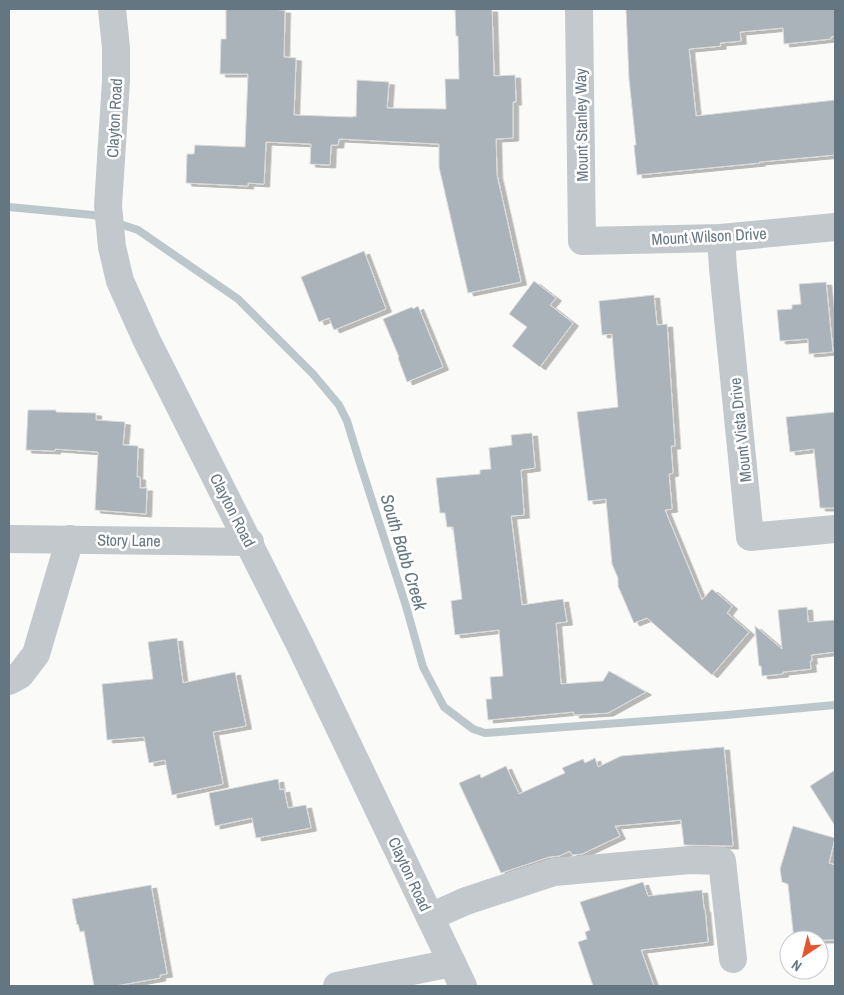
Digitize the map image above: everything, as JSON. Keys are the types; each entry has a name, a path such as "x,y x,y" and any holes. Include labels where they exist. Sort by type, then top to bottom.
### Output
{"street":[{"name":"Clayton Road","path":"112,9 116,48 116,81 108,206 112,247 120,281 147,341 250,542 458,974"},
{"name":"Mount Stanley Way","path":"579,9 582,241"},
{"name":"Mount Wilson Drive","path":"582,241 721,238 835,227"},
{"name":"Mount Vista Drive","path":"721,238 750,537 835,530"},
{"name":"Story Lane","path":"9,538 250,542"},
{"path":"9,681 20,675 36,654 70,539"},
{"path":"430,917 466,901 554,872 690,860 722,861 733,959"},
{"path":"337,986 458,974"}],"building":[{"path":"226,9 285,10 284,57 296,58 294,115 356,117 357,80 389,82 387,108 446,109 445,79 459,79 455,9 492,9 494,76 515,75 516,102 513,102 513,138 496,139 497,175 521,282 468,293 439,167 439,144 339,139 338,145 331,145 330,165 310,164 311,144 266,142 264,184 248,183 248,186 186,183 187,154 194,154 195,145 245,147 248,74 220,74 221,39 226,39"},
{"path":"626,9 835,9 835,36 831,37 831,39 784,44 783,28 740,32 741,41 720,43 721,46 689,49 696,116 835,100 835,155 637,175 629,79"},
{"path":"364,251 386,309 334,330 329,318 319,322 301,277"},
{"path":"534,281 556,298 550,305 573,323 540,367 512,346 527,327 509,314"},
{"path":"826,282 833,352 809,354 808,339 780,341 777,310 792,309 792,305 801,304 799,284"},
{"path":"654,295 657,325 667,324 675,446 671,446 673,473 669,474 672,509 665,510 702,600 712,589 732,606 727,613 749,632 712,675 647,618 634,623 618,586 618,578 612,564 606,499 588,501 577,412 618,407 612,334 602,335 599,301"},
{"path":"418,306 443,367 407,382 383,319"},
{"path":"28,410 96,413 96,420 125,422 123,445 138,446 137,477 140,477 140,488 147,488 146,514 95,510 98,452 55,449 55,451 26,450"},
{"path":"835,412 835,508 820,508 814,449 790,452 786,417"},
{"path":"532,433 535,468 521,470 524,515 511,516 522,605 563,599 567,622 556,623 561,684 603,681 609,671 646,692 608,713 574,715 574,712 488,720 486,699 492,699 490,677 503,676 499,630 455,635 451,601 462,599 453,527 447,527 445,513 440,513 436,478 480,474 480,470 491,469 489,448 512,445 511,435"},
{"path":"807,607 808,622 835,620 835,652 811,655 811,669 762,676 761,666 759,666 755,626 782,649 778,610"},
{"path":"177,638 183,683 235,672 246,726 213,732 223,784 172,795 165,760 149,763 144,737 107,740 102,684 153,679 148,642"},
{"path":"724,747 733,846 684,845 681,820 615,826 620,836 582,854 572,855 570,851 501,873 459,783 480,774 481,778 506,766 519,794 565,773 562,768 583,759 585,763 595,758 598,767 621,756"},
{"path":"835,770 835,826 810,786"},
{"path":"278,779 280,790 284,789 288,808 306,805 311,828 256,838 252,818 215,826 209,793"},
{"path":"793,826 835,838 829,863 835,865 835,940 829,940 829,930 793,930 788,884 782,882 780,869"},
{"path":"643,882 648,896 702,890 708,942 641,950 654,986 593,986 578,942 587,939 585,932 590,930 580,902"},
{"path":"151,885 167,974 160,975 160,978 115,986 94,986 84,931 80,932 77,925 72,899"}],"waterway":[{"name":"South Babb Creek","path":"9,207 93,215 103,218"},
{"name":"South Babb Creek","path":"114,222 138,230 238,299 313,374 339,405 347,421 406,606 423,667 444,707 473,729 485,733 835,705"}]}
